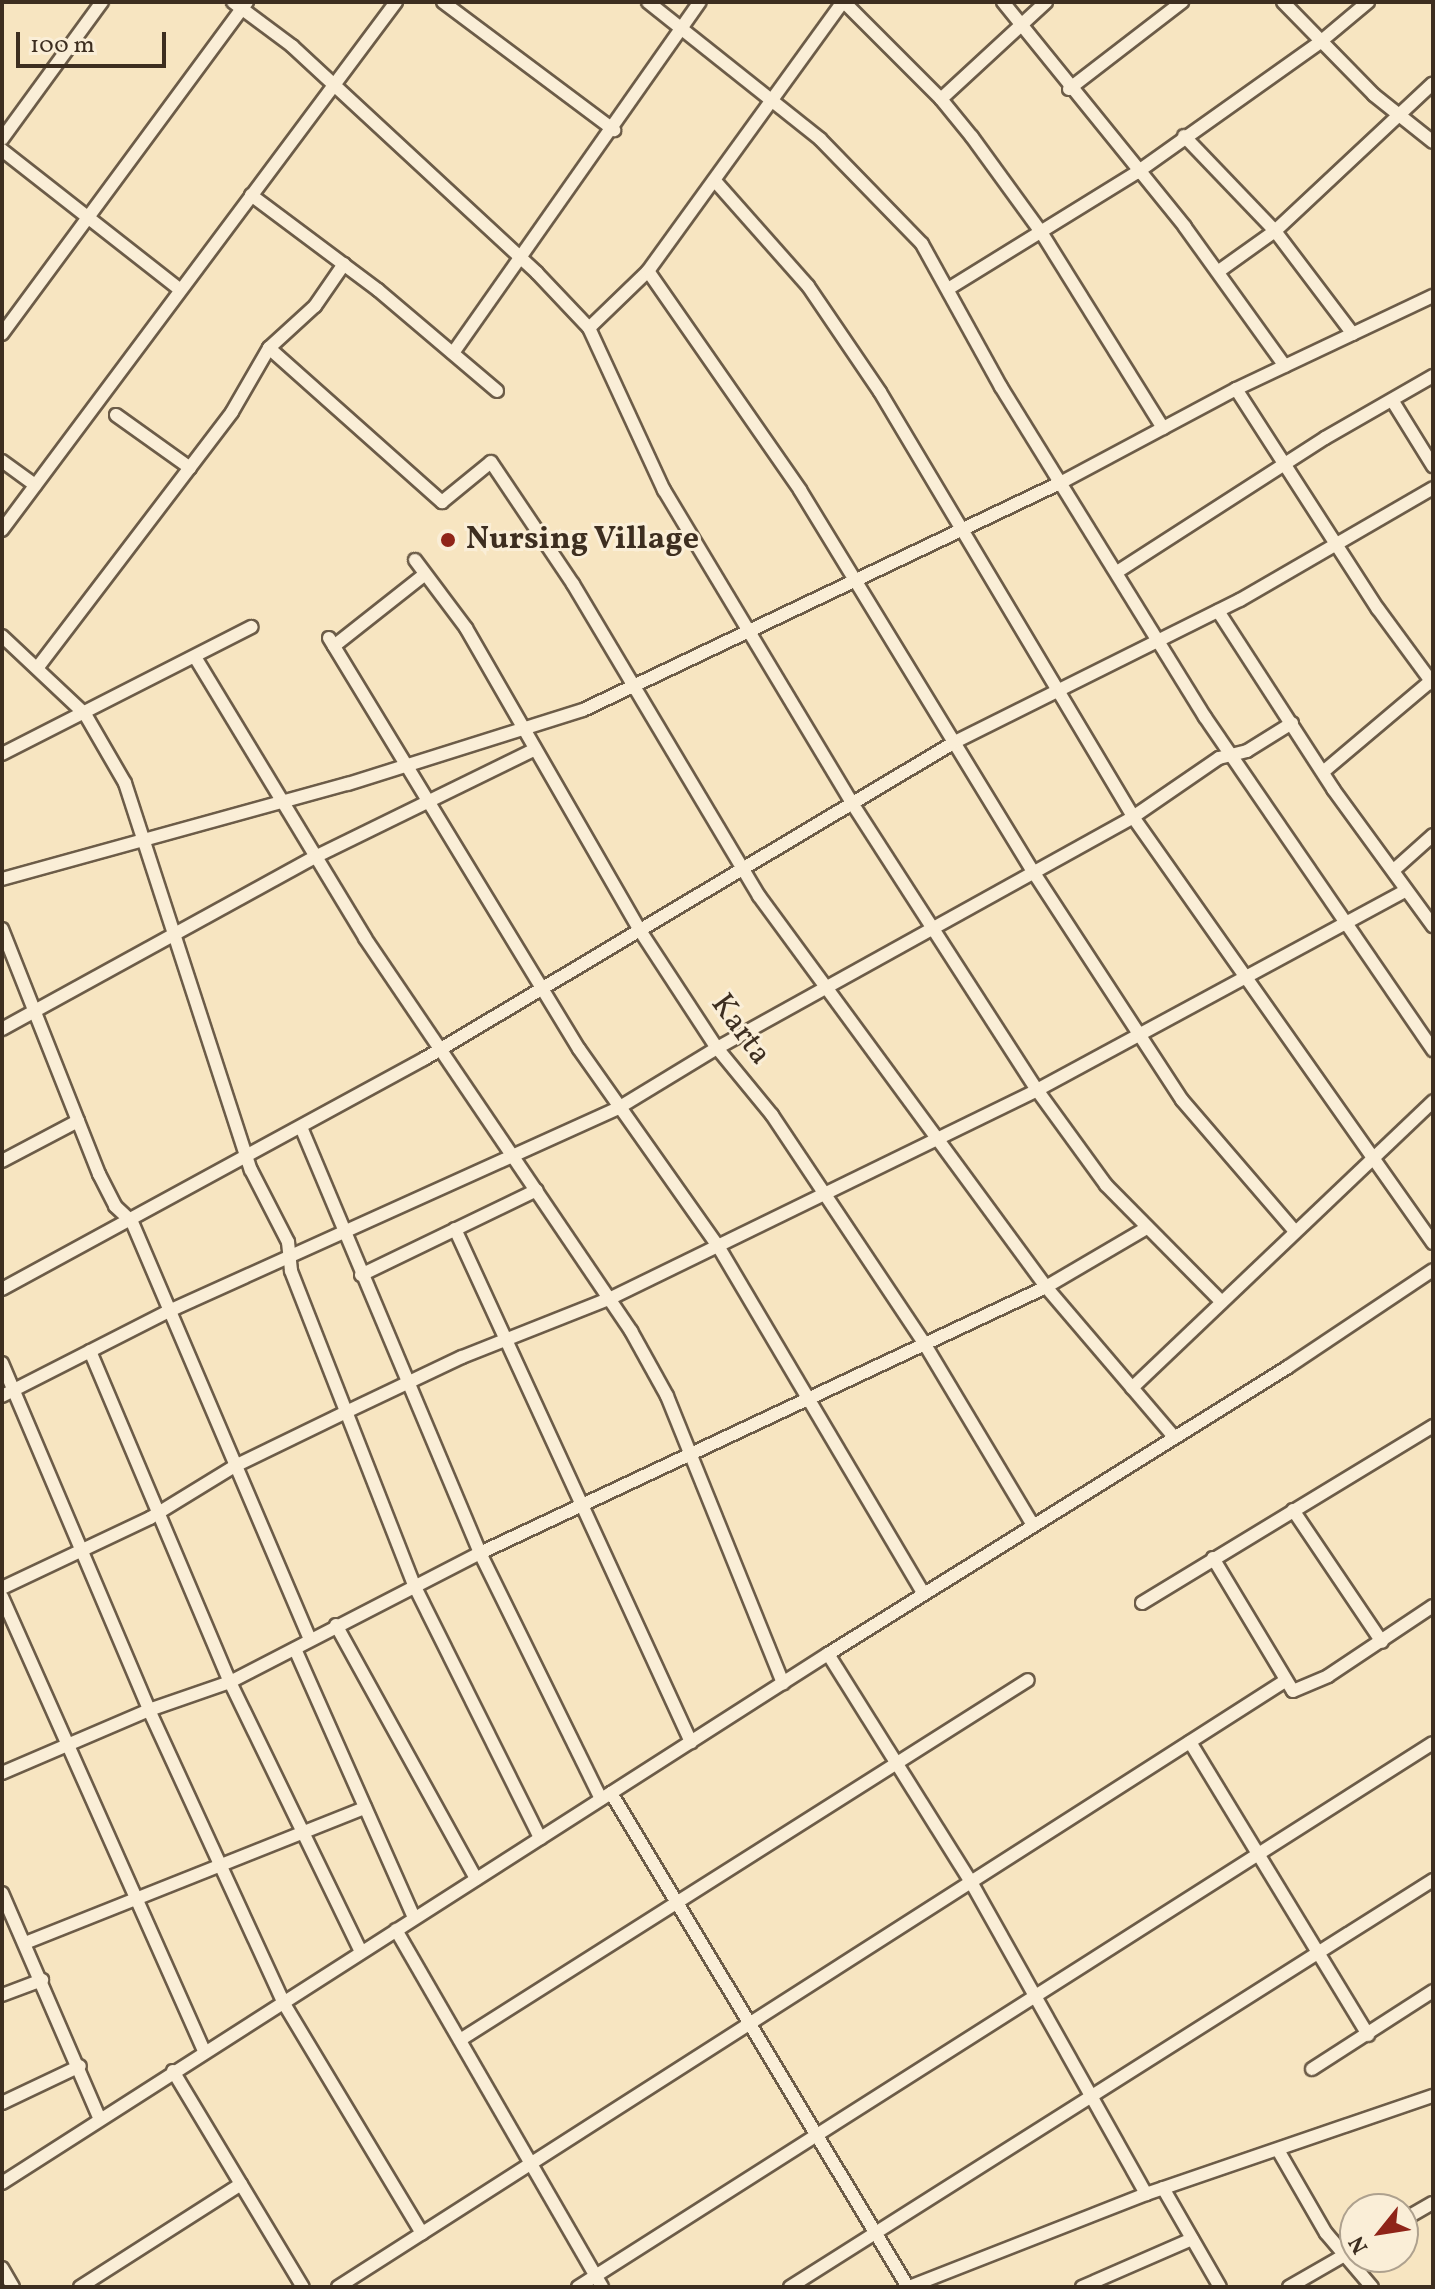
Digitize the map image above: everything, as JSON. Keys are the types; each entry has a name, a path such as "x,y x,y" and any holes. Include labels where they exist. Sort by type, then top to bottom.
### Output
{"street":[{"path":"2,139 102,2"},
{"path":"2,530 178,288 396,2"},
{"path":"443,2 614,130"},
{"path":"648,2 770,96 895,210 948,289 1001,387 1064,481 1159,643 1232,756 1433,1050"},
{"path":"453,353 519,257 614,130 700,2"},
{"path":"589,328 648,271 715,181 770,96 844,2 941,99 1041,232 1163,428"},
{"path":"1003,2 1136,173 1219,271 1285,366"},
{"path":"941,99 1046,2"},
{"path":"1069,89 1182,2"},
{"path":"1283,2 1319,43 1400,117 1433,142"},
{"path":"948,289 1136,173 1319,43 1368,2"},
{"path":"2,334 241,4 519,257 589,328 664,490 852,803 937,930 1037,1090 1145,1229 1220,1300"},
{"path":"1219,271 1275,231 1433,83"},
{"path":"1184,136 1275,231 1353,334"},
{"path":"2,150 178,288"},
{"path":"715,181 808,286 880,392 959,532 1133,817 1433,1243"},
{"path":"251,195 344,264 497,391"},
{"path":"38,667 190,468 269,348 315,306 344,264"},
{"path":"648,271 741,400 1034,873 1182,1100 1294,1230"},
{"path":"2,879 527,731 632,686 748,629 855,582 1064,481 1236,389 1433,296"},
{"path":"269,348 442,502 491,462 565,572 741,867 827,990 1046,1287 1174,1437"},
{"path":"1117,572 1433,376"},
{"path":"1236,389 1337,545 1432,682 1323,772"},
{"path":"1392,400 1433,466"},
{"path":"116,415 190,468"},
{"path":"2,461 35,485"},
{"path":"2,1289 132,1222 441,1049 741,867 955,742 1159,643 1433,488"},
{"name":"Karta","path":"415,560 466,628 639,929 717,1048 772,1115 924,1343 1033,1525"},
{"path":"424,575 331,642 410,765 428,801 541,988 718,1246 924,1594"},
{"path":"1218,611 1323,772 1395,869 1405,891 1433,926"},
{"path":"2,754 251,627"},
{"path":"2,636 85,714 125,783 248,1156 288,1242 290,1258 346,1412 414,1585 540,1838"},
{"path":"195,657 315,857 514,1158 611,1298 667,1396 783,1683"},
{"path":"8,1393 169,1311 514,1158 620,1107 717,1048 937,930 1133,817 1219,758 1232,756 1292,723"},
{"path":"2,1029 315,857 535,749"},
{"path":"1395,869 1433,835"},
{"path":"2,1588 79,1548 155,1515 235,1466 346,1412 507,1338 611,1298 823,1191 1037,1090 1141,1037 1405,891"},
{"path":"2,929 78,1121 115,1206 132,1222 310,1640"},
{"path":"1132,1388 1220,1300 1433,1101"},
{"path":"2,1161 78,1121"},
{"path":"301,1127 406,1384 480,1553 606,1796 678,1903 909,2287 1146,2194 1433,2096"},
{"path":"361,1275 537,1190"},
{"path":"455,1229 691,1742"},
{"path":"2,1773 149,1710 230,1682 480,1553 1046,1287 1145,1229"},
{"path":"2,2183 173,2071 1433,1270"},
{"path":"90,1351 155,1515 230,1682 300,1833 361,1952"},
{"path":"2,1363 8,1393 283,2002 422,2233"},
{"path":"1142,1603 1433,1426"},
{"path":"1293,1510 1382,1642"},
{"path":"1213,1558 1293,1691 1382,1642 1433,1606"},
{"path":"2,1597 138,1894 205,2052"},
{"path":"336,1625 476,1879"},
{"path":"295,1649 414,1918"},
{"path":"828,1654 971,1882 1146,2194"},
{"path":"460,2040 1028,1680"},
{"path":"338,2287 1285,1681"},
{"path":"1190,1742 1368,2035"},
{"path":"578,2287 598,2282 815,2135 1258,1857 1433,1743"},
{"path":"25,1943 138,1894 365,1808"},
{"path":"790,2287 1318,1956 1433,1880"},
{"path":"2,1893 80,2066 100,2119"},
{"path":"396,1930 598,2282"},
{"path":"2,1995 42,1980"},
{"path":"1312,2069 1433,1991"},
{"path":"2,2103 80,2066"},
{"path":"173,2071 303,2287"},
{"path":"1278,2150 1326,2233 1339,2243"},
{"path":"80,2287 241,2184"},
{"path":"1163,2188 1220,2287"},
{"path":"1082,2287 1192,2239"},
{"path":"1289,2287 1339,2258"},
{"path":"2,2268 13,2287"}],"place":[{"name":"Nursing Village","path":"448,540"}]}
